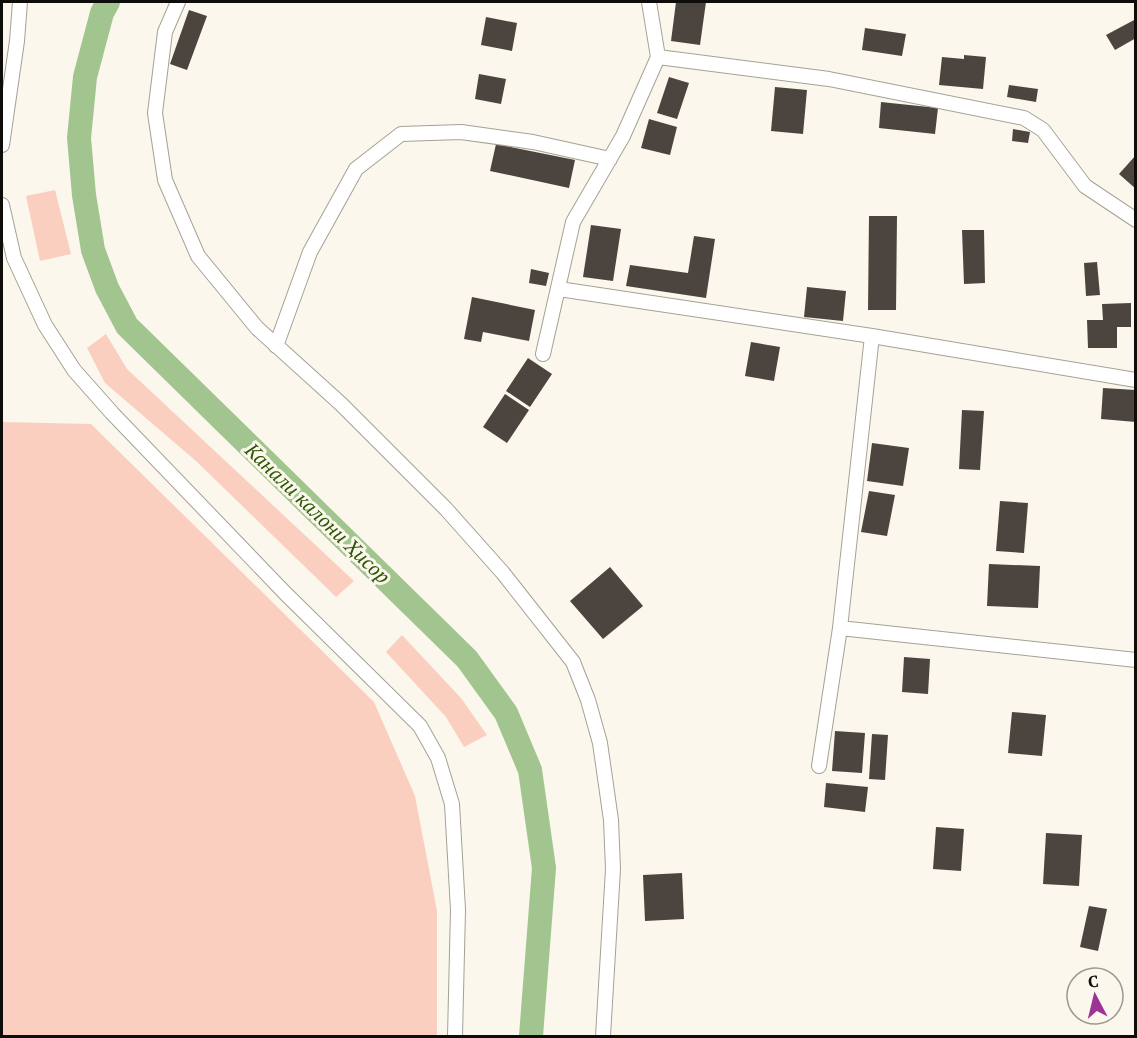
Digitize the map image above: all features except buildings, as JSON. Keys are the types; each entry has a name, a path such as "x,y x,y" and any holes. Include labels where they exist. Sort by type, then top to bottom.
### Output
{"lane":[{"path":"2,145 20,2"},
{"path":"178,2 165,32 156,113 165,180 198,256 257,328 340,404 447,509 503,573 573,662 588,699 600,743 611,820 613,869 603,1036"},
{"path":"543,354 573,222 623,136 658,57 649,2"},
{"path":"658,57 829,79 1024,118 1043,130 1085,186 1136,220"},
{"path":"276,346 310,252 356,169 401,134 461,132 532,142 610,159"},
{"path":"2,205 14,258 45,325 74,370 112,413 285,593 420,726 438,758 452,804 453,816 458,910 455,1036"},
{"path":"559,289 872,336 1136,380"},
{"path":"819,766 840,628 872,336"},
{"path":"840,628 1136,660"}],"shaded area":[{"path":"55,190 71,254 40,261 26,196"},
{"path":"106,334 127,369 354,581 336,597 196,461 105,383 87,348"},
{"path":"2,422 91,424 374,702 415,796 437,911 437,1036 2,1036"},
{"path":"402,635 461,698 487,735 464,747 446,717 386,652"}],"waterway":[{"name":"Канали калони Ҳисор","path":"108,2 102,13 85,77 79,138 84,195 93,250 107,288 127,326 467,659 506,713 530,770 544,868 531,1036"}]}
